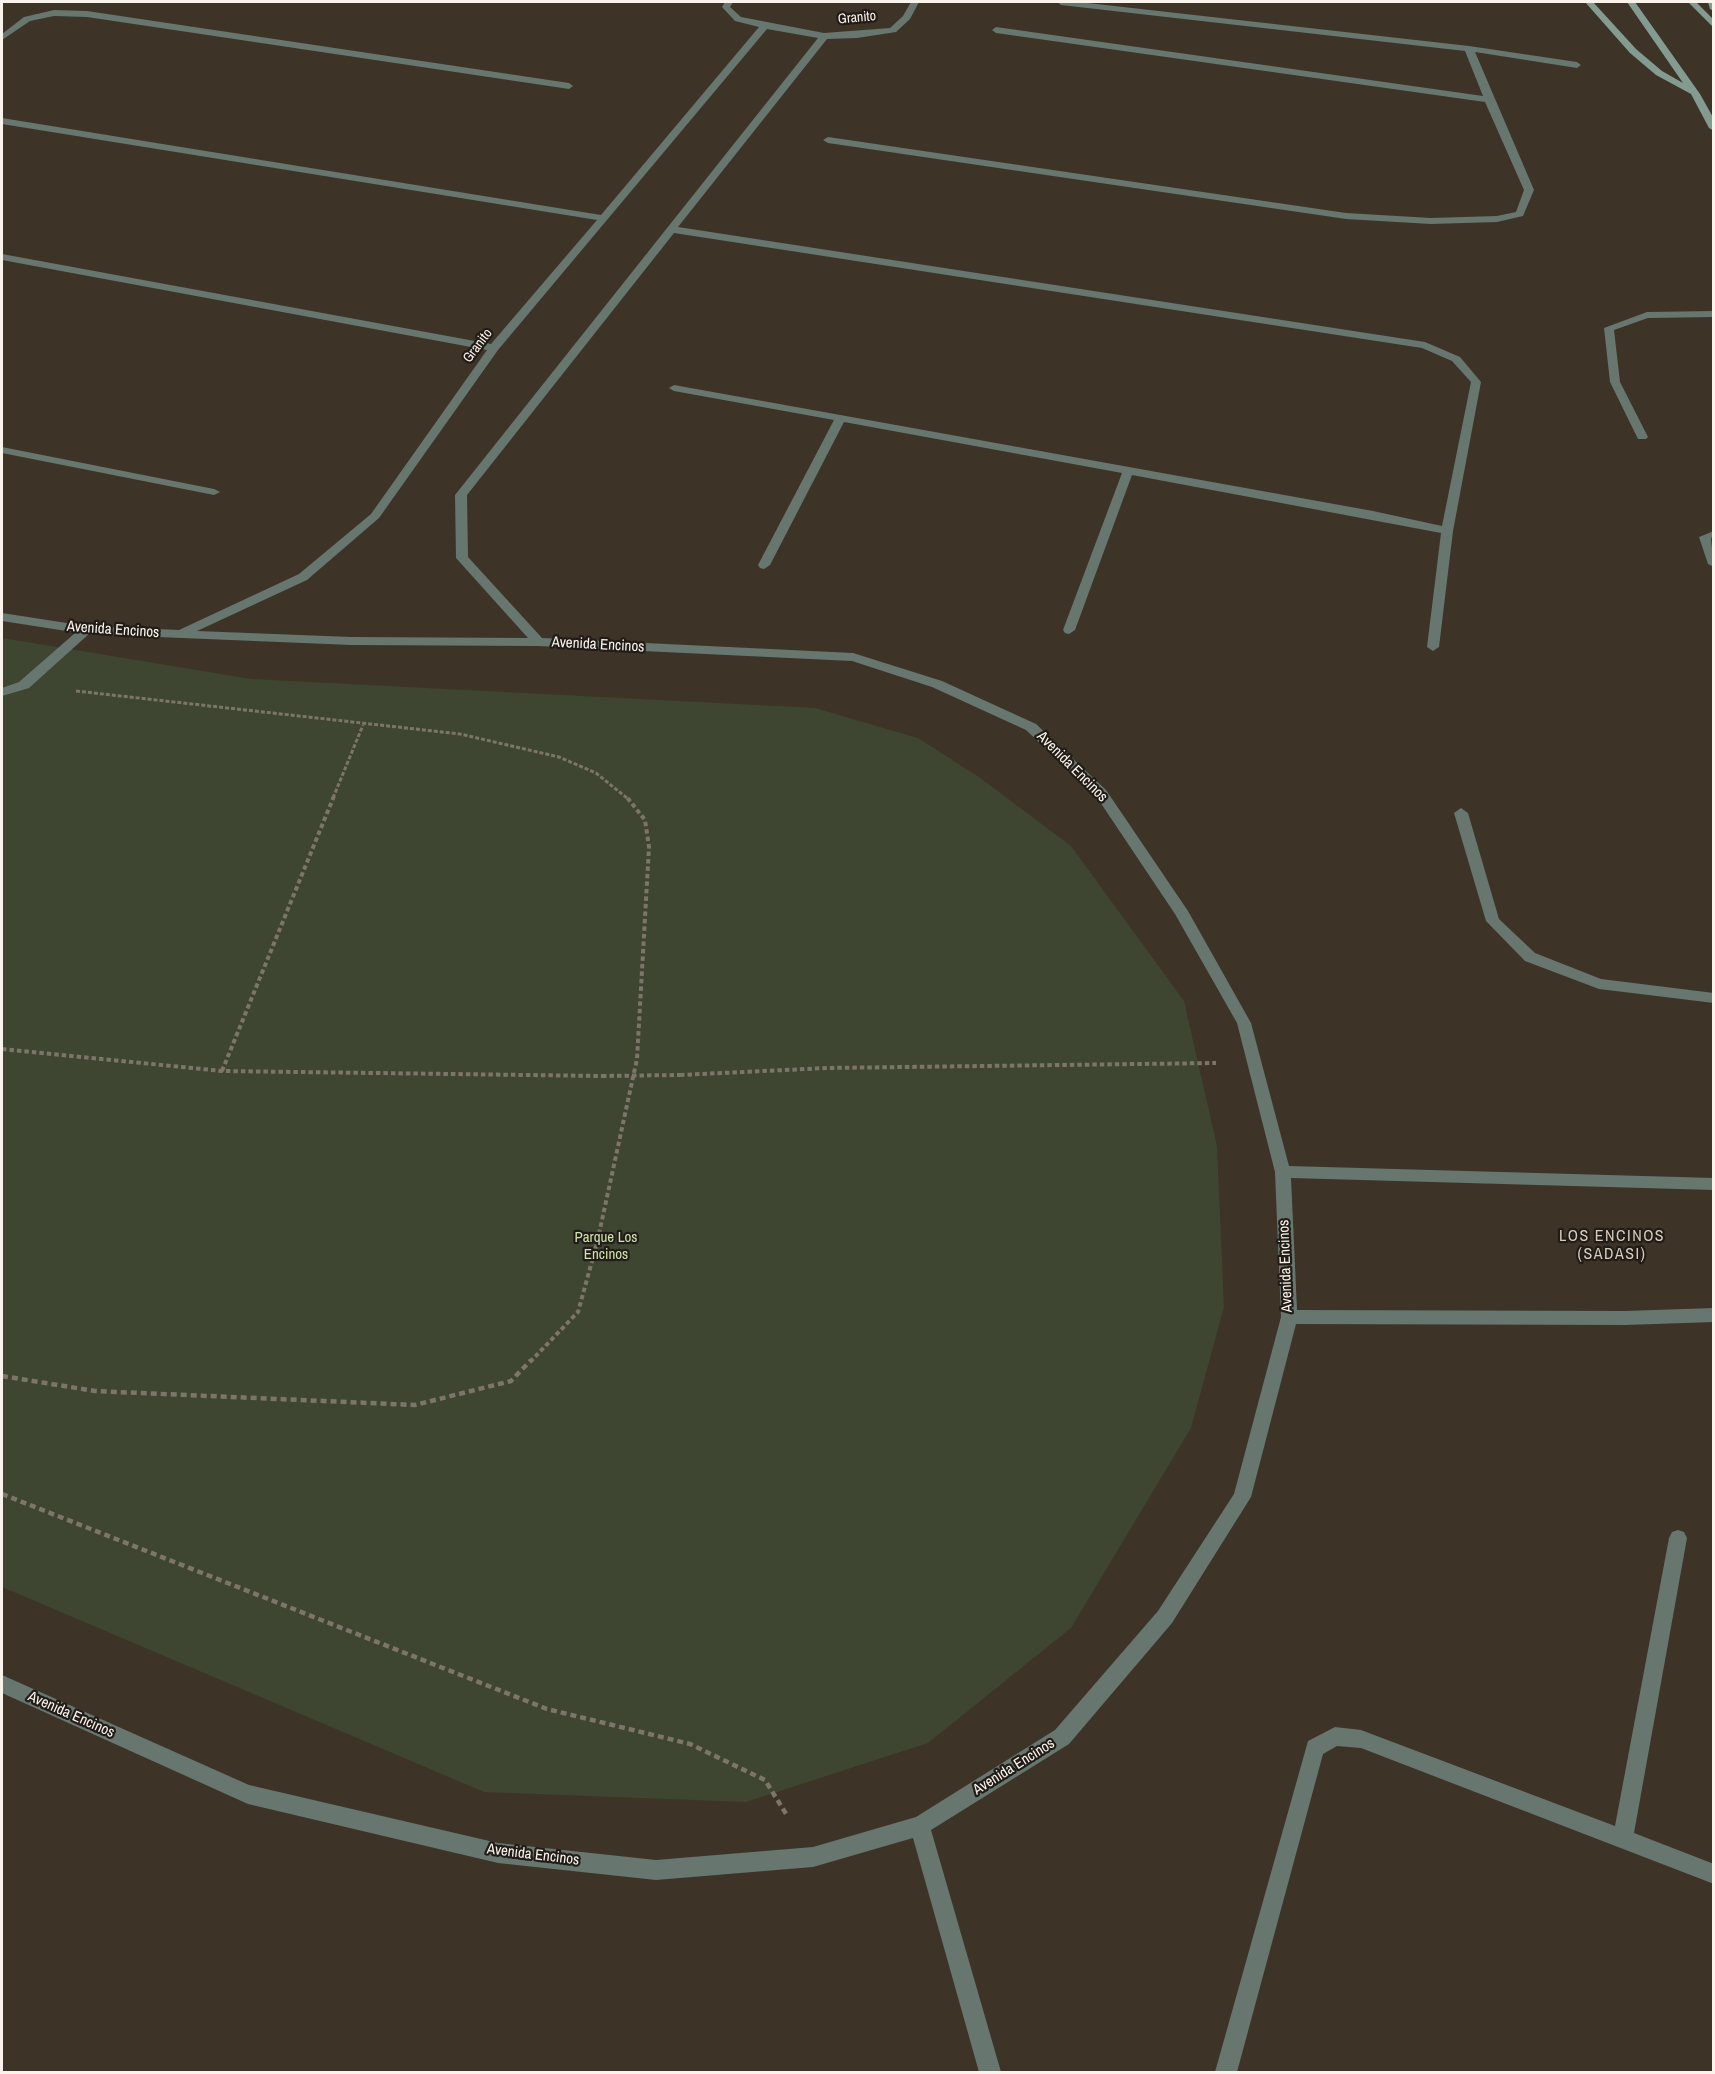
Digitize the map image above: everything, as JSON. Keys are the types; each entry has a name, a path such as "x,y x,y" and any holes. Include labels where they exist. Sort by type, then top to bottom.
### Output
{"main road":[{"path":"1589,2 1633,51 1659,73 1695,94"},
{"path":"1632,2 1695,94 1713,128"},
{"path":"1692,2 1713,26"},
{"path":"1712,2 1713,9"}],"street":[{"name":"Granito","path":"729,2 726,7 738,19 824,36 857,35 893,30 907,17 915,2"},
{"path":"1061,2 1469,49 1577,65"},
{"path":"2,38 27,19 54,13 87,14 568,86"},
{"name":"Granito","path":"180,634 303,577 375,516 494,348 765,26"},
{"path":"996,30 1489,100"},
{"name":"Granito","path":"538,642 462,558 461,495 824,36"},
{"path":"828,140 1346,216 1431,222 1497,219 1521,214 1529,190 1469,49"},
{"path":"2,121 604,218"},
{"path":"670,229 1425,345 1456,359 1476,382 1447,531 1433,647"},
{"path":"2,257 494,348"},
{"path":"1642,437 1615,382 1609,328 1647,315 1713,314"},
{"path":"674,388 1447,531"},
{"path":"764,565 841,418"},
{"path":"2,450 214,492"},
{"path":"1069,630 1128,471"},
{"path":"1713,534 1705,537 1713,564"},
{"name":"Avenida Encinos","path":"2,617 86,630 351,641 538,642 853,657 937,684 1031,727 1101,793 1181,911 1244,1023 1283,1172 1289,1317 1242,1497 1165,1617 1062,1737 920,1826 813,1857 656,1870 498,1853 248,1794 2,1684"},
{"path":"2,692 24,685 86,630"},
{"path":"1461,813 1493,921 1530,957 1599,984 1713,998"},
{"path":"1283,1172 1713,1184"},
{"path":"1289,1317 1625,1318 1713,1315"},
{"path":"1623,1839 1678,1538"},
{"path":"1226,2073 1315,1748 1335,1736 1361,1739 1713,1874"},
{"path":"920,1826 990,2073"}],"path":[{"path":"2,1376 95,1391 304,1402 415,1405 511,1381 578,1312 597,1243 637,1059 649,847 645,820 623,793 596,774 559,758 460,734 24,685"},
{"path":"222,1071 363,724"},
{"path":"2,1049 222,1071 603,1076 827,1068 1254,1062"},
{"path":"2,1494 547,1709 690,1744 765,1780 813,1857"}],"green space":[{"name":"Parque Los Encinos","path":"2,638 252,679 815,708 918,738 979,777 1071,846 1184,1001 1217,1146 1224,1307 1191,1428 1071,1628 928,1743 746,1802 484,1792 2,1587"}],"district":[{"name":"LOS ENCINOS (SADASI)","path":"1612,1246"}]}
